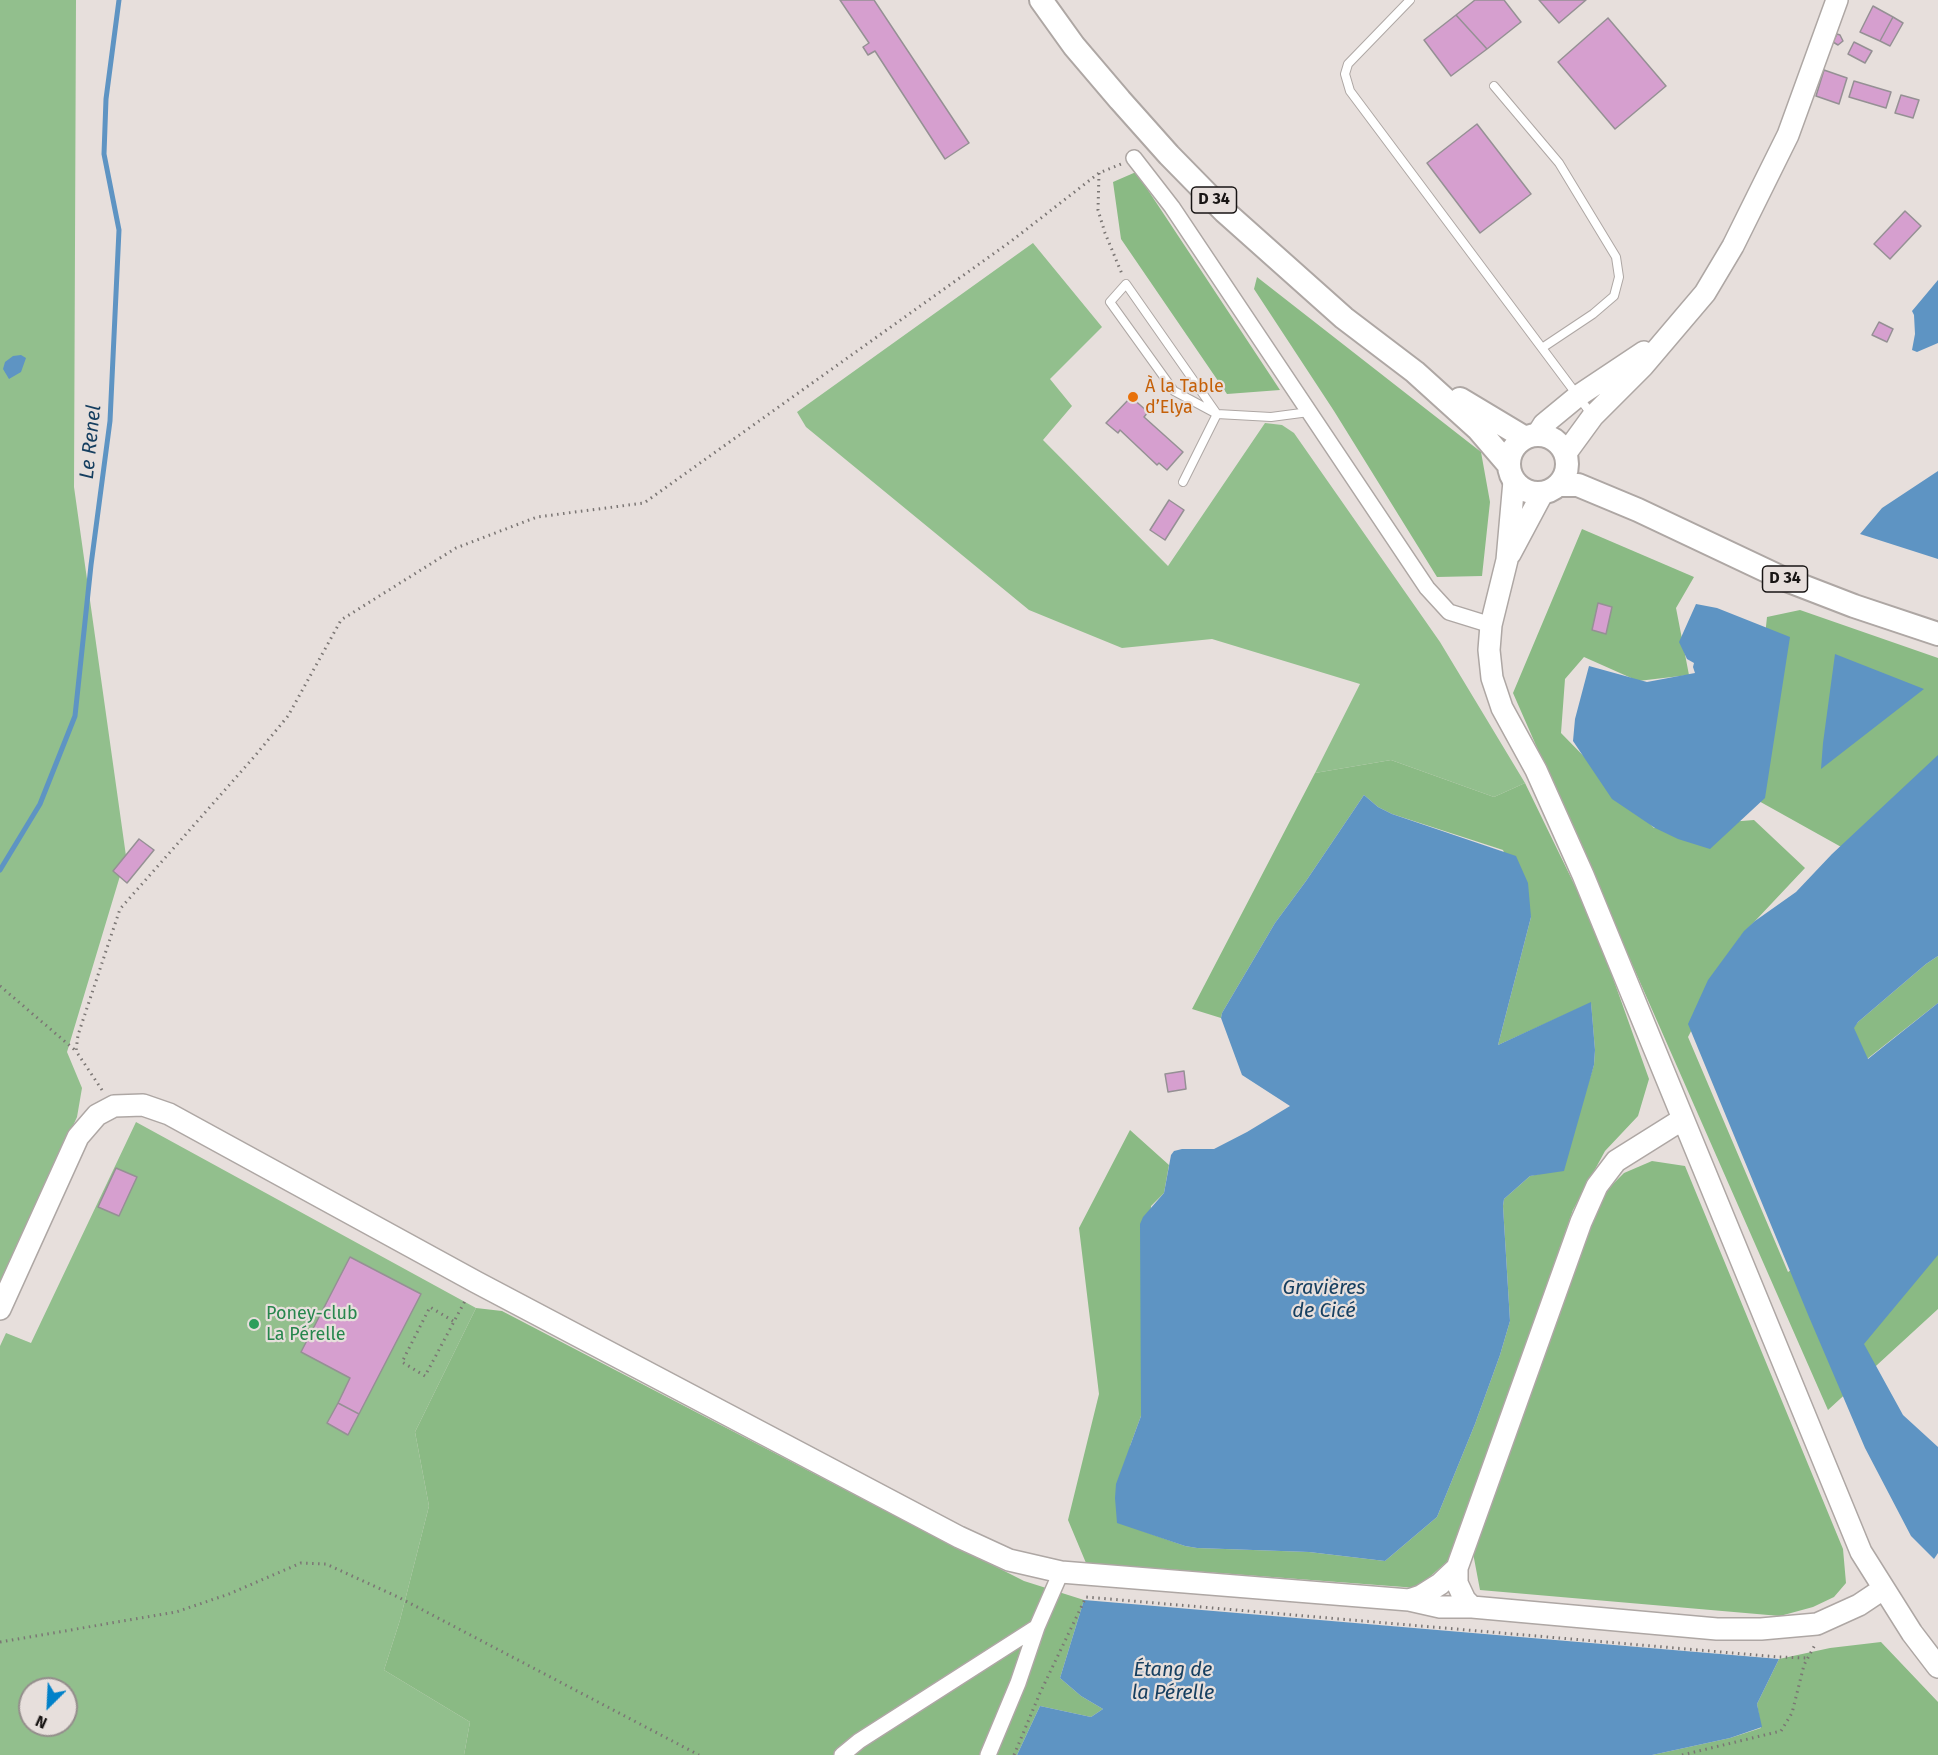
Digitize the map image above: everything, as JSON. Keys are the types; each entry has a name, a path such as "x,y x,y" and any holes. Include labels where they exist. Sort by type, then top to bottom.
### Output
{"main road":[{"name":"D 34","path":"1041,0 1074,46 1120,100 1169,155 1224,211 1344,318 1415,372 1478,429 1511,473"},
{"path":"1567,457 1593,416 1643,366 1705,293 1733,246 1788,135 1837,0"},
{"path":"1670,336 1578,396 1531,436 1513,448 1507,560 1491,625 1489,650 1492,678 1502,708 1536,770 1583,875 1861,1552 1912,1633 1938,1667"},
{"name":"D 34","path":"1415,372 1531,436"},
{"path":"1507,560 1551,489 1567,470 1567,457 1561,445 1546,435 1531,436"},
{"name":"D 34","path":"1567,457 1638,510"},
{"path":"1511,473 1526,491 1551,489"},
{"name":"D 34","path":"1551,489 1578,485 1638,510 1784,579 1854,606 1938,633"},
{"path":"0,1309 78,1137 97,1115 114,1106 143,1105 169,1114 476,1282 959,1537 1009,1560 1061,1572 1410,1600 1440,1607 1472,1607 1717,1629 1761,1629 1817,1624 1859,1605 1883,1589"},
{"path":"1472,1607 1465,1600 1457,1583 1457,1568 1581,1222 1597,1186 1616,1161 1683,1119"},
{"path":"1410,1600 1440,1584 1457,1568"}],"street":[{"path":"1134,158 1172,207 1427,588 1449,612 1491,625"},
{"path":"988,1755 1018,1683 1037,1627 1061,1572"},
{"path":"842,1755 869,1734 1037,1627"}],"lane":[{"path":"1410,0 1348,64 1345,74 1350,91 1593,416"},
{"path":"1494,86 1558,163 1616,257 1618,276 1614,296 1593,314 1542,348"},
{"path":"1217,414 1126,284 1110,302 1174,391 1217,414 1271,417 1310,412"},
{"path":"1183,482 1217,414"}],"path":[{"path":"76,1051 78,1035 120,909 254,758 288,716 341,620 456,548 537,518 644,503 1010,242 1099,173 1134,158"},
{"path":"1099,173 1098,210 1126,284"},
{"path":"0,986 76,1051 114,1106"},
{"path":"453,1321 430,1307 402,1362 425,1376 476,1282"},
{"path":"0,1642 176,1612 229,1594 301,1563 326,1564 398,1597 699,1755"},
{"path":"1014,1755 1040,1693 1086,1597 1808,1658"},
{"path":"1682,1755 1781,1731 1792,1713 1808,1658 1820,1635"}],"green space":[{"path":"0,0 76,0 74,487 126,856 67,1052 82,1088 77,1117 0,1286"},
{"path":"1136,172 1280,390 1227,394 1121,239 1113,182"},
{"path":"1033,243 1102,327 1050,379 1072,406 1043,440 1168,566 1265,423 1282,425 1294,433 1440,642 1525,783 1494,797 1391,760 1315,773 1360,684 1212,639 1122,648 1029,610 806,427 797,412"},
{"path":"1257,277 1481,452 1490,502 1482,576 1437,577 1334,411 1254,289"},
{"path":"1582,529 1694,577 1676,608 1689,675 1638,681 1584,657 1565,679 1561,733 1654,828 1754,820 1805,868 1740,937 1688,1037 1788,1272 1895,1199 1938,1162 1938,1309 1828,1410 1513,693"},
{"path":"1800,610 1938,658 1938,764 1852,853 1748,795 1767,617"},
{"path":"1391,760 1494,797 1525,783 1594,925 1649,1079 1638,1116 1605,1151 1573,1210 1450,1559 1417,1588 1086,1563 1068,1520 1099,1394 1079,1228 1130,1130 1169,1165 1164,1193 1151,1206 1141,1416 1130,1446 1137,1529 1197,1548 1309,1552 1385,1561 1437,1517 1475,1424 1510,1321 1504,1199 1530,1176 1539,1174 1583,1099 1594,1065 1595,1050 1591,1003 1498,1045 1531,917 1503,850 1392,814 1378,807 1364,795 1275,923 1221,1018 1192,1009 1315,773"},
{"path":"1938,956 1938,1003 1867,1059 1853,1028"},
{"path":"136,1122 476,1308 415,1432 429,1506 400,1620 384,1670 470,1722 464,1755 0,1755 0,1346 6,1333 31,1343"},
{"path":"1652,1161 1685,1166 1843,1549 1846,1583 1834,1597 1813,1607 1780,1616 1480,1590 1473,1553 1590,1226 1606,1191 1624,1173"},
{"path":"476,1308 502,1311 1024,1581 1084,1600 1060,1678 1081,1696 1103,1709 1091,1717 1040,1706 1017,1755 464,1755 470,1722 384,1670 400,1620 429,1506 415,1432"},
{"path":"1881,1642 1938,1702 1938,1755 1652,1755 1730,1738 1761,1728 1757,1704 1779,1659 1830,1648"}],"water":[{"path":"1938,280 1938,343 1917,352 1912,350 1915,334 1912,311"},
{"path":"21,355 26,358 21,372 9,379 3,369 5,362 13,356"},
{"path":"1938,471 1938,559 1860,534 1882,508"},
{"path":"1696,604 1717,608 1790,637 1765,798 1710,849 1678,839 1655,828 1612,799 1573,741 1575,719 1589,666 1647,682 1695,673 1694,663 1687,659 1679,642"},
{"path":"1835,654 1924,689 1821,769 1823,743"},
{"path":"1938,755 1938,956 1858,1022 1854,1028 1868,1059 1938,1003 1938,1255 1864,1344 1903,1415 1938,1447 1938,1553 1934,1559 1911,1536 1865,1448 1688,1024 1708,980 1744,931 1796,892 1832,854"},
{"name":"Gravières de Cicé","path":"1364,795 1378,807 1392,814 1516,856 1528,883 1531,917 1498,1045 1591,1002 1594,1065 1564,1171 1530,1176 1504,1199 1510,1321 1475,1424 1437,1517 1385,1561 1309,1552 1185,1546 1117,1523 1116,1484 1141,1416 1140,1224 1143,1217 1164,1193 1171,1155 1174,1151 1214,1149 1290,1106 1242,1075 1221,1018 1222,1013 1275,923"},
{"name":"Étang de la Pérelle","path":"1084,1600 1779,1659 1757,1704 1762,1727 1730,1738 1652,1755 1017,1755 1040,1706 1091,1717 1103,1709 1081,1696 1060,1678"}],"building":[{"path":"840,0 874,0 969,143 945,159 875,51 868,55 863,47 869,43"},
{"path":"1475,0 1504,0 1521,22 1487,49 1456,15"},
{"path":"1539,0 1586,0 1559,23"},
{"path":"1873,6 1893,17 1880,41 1860,32"},
{"path":"1456,15 1487,49 1451,76 1424,40"},
{"path":"1893,17 1903,23 1890,46 1880,41"},
{"path":"1608,18 1666,86 1615,129 1558,62"},
{"path":"1837,34 1843,41 1838,45 1833,42"},
{"path":"1854,42 1872,51 1865,63 1848,54"},
{"path":"1824,70 1847,78 1839,104 1816,96"},
{"path":"1854,81 1891,92 1886,108 1849,97"},
{"path":"1901,95 1919,100 1913,118 1895,113"},
{"path":"1477,124 1531,194 1480,233 1427,163"},
{"path":"1905,211 1921,226 1890,259 1874,244"},
{"path":"1879,322 1893,329 1887,342 1872,335"},
{"path":"1131,397 1148,412 1144,417 1183,452 1167,470 1159,463 1157,465 1120,430 1118,433 1106,423"},
{"path":"1169,500 1184,510 1165,540 1150,530"},
{"path":"1598,603 1612,607 1606,634 1592,630"},
{"path":"139,839 154,850 127,883 113,871"},
{"path":"1184,1071 1186,1089 1168,1092 1165,1074"},
{"path":"116,1168 137,1177 119,1216 98,1207"},
{"path":"350,1257 421,1294 359,1414 338,1403 350,1378 301,1352"},
{"path":"338,1403 359,1414 348,1435 327,1423"}],"waterway":[{"name":"Le Renel","path":"0,870 40,804 75,716 91,565 110,421 119,230 104,154 106,99 119,0"}],"place":[{"name":"À la Table d’Elya","path":"1133,397"},
{"name":"Poney-club La Pérelle","path":"254,1324"}]}
